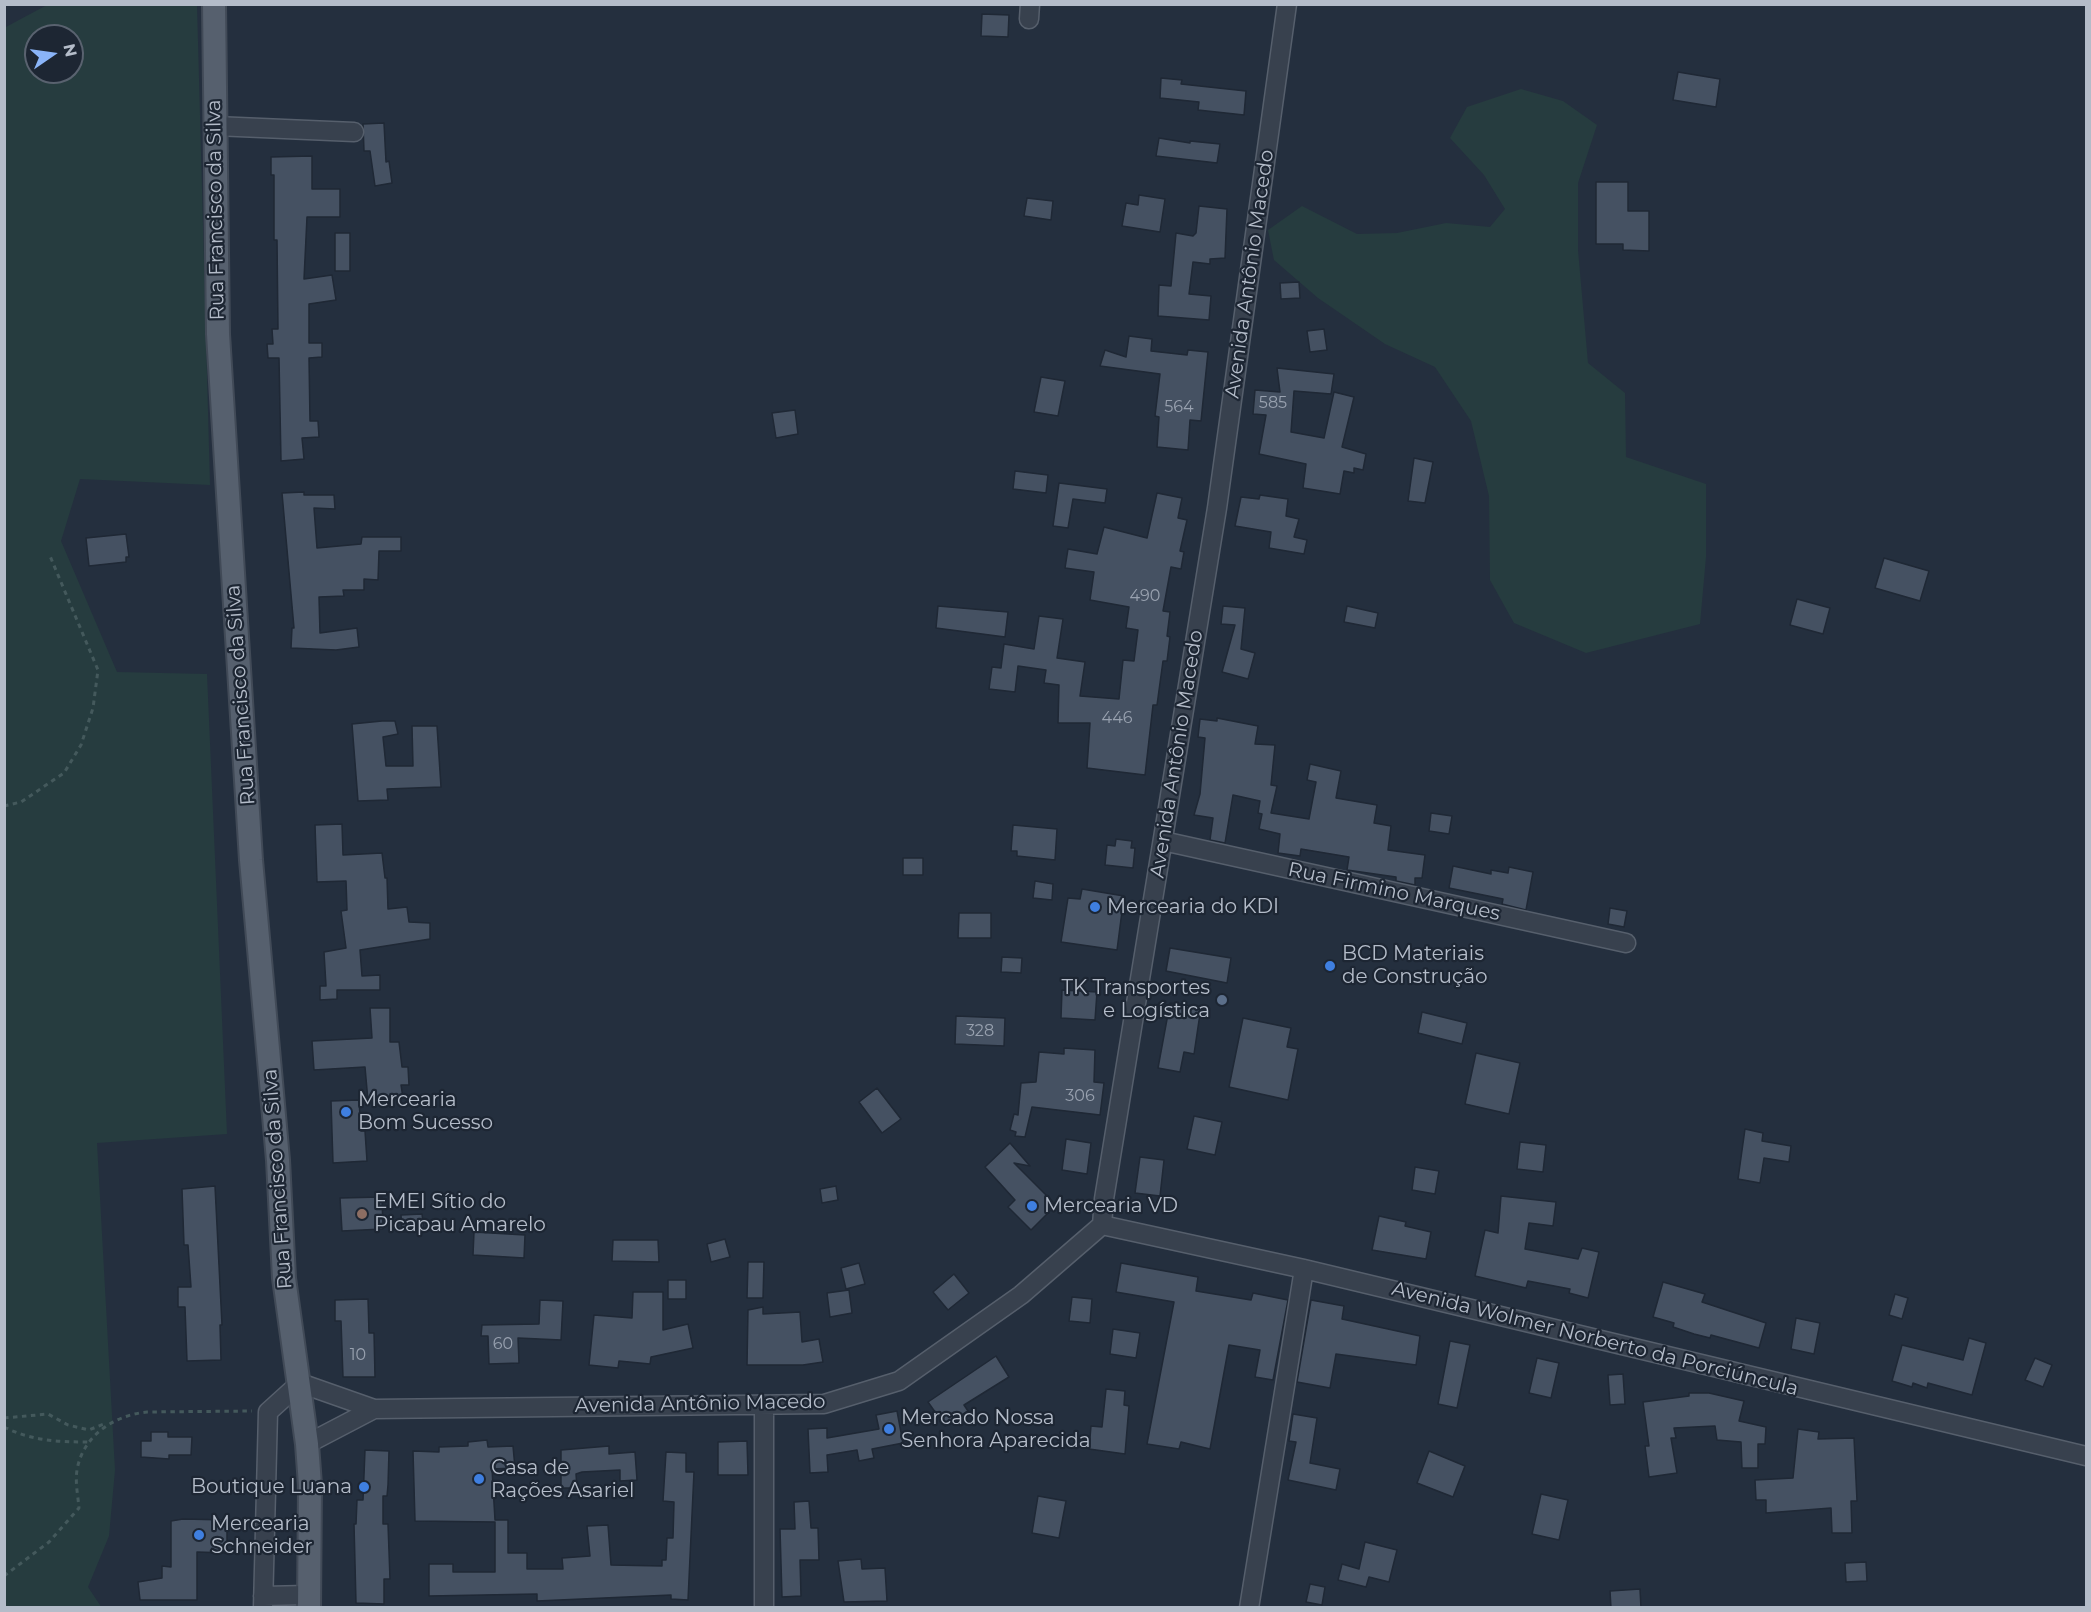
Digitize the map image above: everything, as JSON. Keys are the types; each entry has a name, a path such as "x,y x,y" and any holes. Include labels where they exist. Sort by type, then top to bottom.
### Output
{"main road":[{"name":"Rua Francisco da Silva","path":"214,4 218,334 251,860 278,1160 284,1278 300,1383 310,1485 308,1601"}],"street":[{"name":"Avenida Antônio Macedo","path":"374,1409 824,1404 899,1381 1021,1295 1102,1225 1104,1198 1217,508 1287,4"},
{"path":"215,126 354,132"},
{"name":"Rua Firmino Marques","path":"1163,841 1626,944"},
{"name":"Avenida Wolmer Norberto da Porciúncula","path":"1102,1225 1304,1269 2086,1456"},
{"path":"1249,1608 1304,1269"},
{"path":"308,1601 263,1602 268,1412 300,1383 374,1409"},
{"path":"764,1405 764,1608"},
{"path":"307,1444 374,1409"}],"path":[{"path":"4,806 21,802 64,773 81,745 93,708 98,670 50,556"},
{"path":"4,1418 48,1414 68,1425 89,1430 129,1413 268,1412"},
{"path":"4,1576 50,1542 79,1508 77,1469 89,1442 108,1422"},
{"path":"4,1427 25,1437 57,1442 89,1442"}],"green space":[{"path":"47,5 197,5 210,485 80,479 61,541 117,672 207,674 227,1134 97,1143 115,1470 109,1536 88,1587 102,1608 4,1607 4,28"},
{"path":"1521,89 1563,101 1597,125 1578,183 1578,250 1588,363 1625,393 1626,457 1706,484 1706,557 1700,624 1586,653 1514,623 1490,580 1489,496 1471,421 1435,367 1385,344 1318,298 1274,260 1268,230 1302,206 1357,234 1397,233 1446,223 1490,227 1505,209 1484,175 1450,138 1467,107"}],"building":[{"path":"982,14 1009,15 1008,37 981,36"},
{"path":"1678,72 1720,79 1716,107 1673,100"},
{"path":"1161,78 1182,80 1181,84 1246,91 1244,115 1198,110 1199,102 1160,98"},
{"path":"384,123 386,162 389,161 392,183 375,186 370,151 364,151 363,124"},
{"path":"1159,138 1190,143 1190,141 1220,144 1217,163 1156,156"},
{"path":"312,156 312,189 340,189 340,217 307,217 304,279 332,275 336,300 309,304 309,343 322,343 322,357 309,358 310,421 318,421 319,437 302,438 304,459 281,461 279,358 268,358 267,344 273,344 272,329 278,329 277,240 274,240 274,175 271,175 271,157"},
{"path":"1596,182 1628,182 1628,211 1649,211 1649,251 1623,250 1623,244 1596,244"},
{"path":"1139,195 1165,199 1160,232 1122,226 1126,203 1138,205"},
{"path":"1027,198 1053,201 1051,220 1024,216"},
{"path":"1199,206 1227,209 1225,258 1210,259 1210,264 1193,262 1189,294 1211,296 1209,320 1158,316 1159,285 1171,286 1176,233 1193,236 1196,233"},
{"path":"335,233 350,233 350,271 335,271"},
{"path":"1299,282 1300,298 1281,299 1280,283"},
{"path":"1324,329 1327,350 1310,352 1307,331"},
{"path":"1129,336 1152,339 1151,351 1187,355 1188,350 1208,352 1201,421 1190,420 1188,450 1157,447 1159,417 1155,416 1160,374 1100,366 1105,350 1126,357"},
{"path":"1277,368 1334,374 1331,394 1294,391 1291,432 1324,438 1334,392 1354,397 1342,447 1366,454 1363,470 1354,468 1354,473 1344,471 1340,494 1303,488 1306,464 1259,454 1266,415 1253,414 1255,390 1280,392"},
{"path":"1041,377 1065,381 1058,416 1034,412"},
{"path":"795,410 798,434 776,438 772,413"},
{"path":"1414,458 1433,462 1425,503 1408,501"},
{"path":"1015,471 1048,475 1046,493 1013,489"},
{"path":"1059,483 1107,489 1105,503 1073,499 1068,528 1053,526"},
{"path":"304,492 304,495 334,495 335,509 314,508 317,548 361,544 362,537 401,537 401,551 379,551 378,580 364,579 364,590 343,590 344,596 319,597 320,633 357,628 359,647 336,650 291,648 292,628 294,628 282,493"},
{"path":"1157,493 1182,498 1178,518 1187,520 1180,551 1184,552 1181,569 1171,567 1163,611 1170,612 1167,636 1170,637 1167,661 1163,661 1157,705 1153,705 1145,775 1087,768 1090,723 1058,723 1059,685 1044,683 1046,670 1018,666 1015,692 989,689 992,667 1001,668 1004,644 1034,649 1039,616 1063,619 1057,658 1085,662 1080,696 1119,699 1123,660 1134,661 1138,630 1126,628 1129,607 1090,600 1094,572 1065,568 1068,549 1097,554 1104,527 1147,538"},
{"path":"1260,495 1288,499 1286,516 1299,519 1294,537 1307,540 1304,554 1269,548 1271,532 1235,526 1241,497 1259,499"},
{"path":"126,534 129,557 126,557 126,562 89,566 86,538"},
{"path":"1884,558 1929,571 1920,601 1875,588"},
{"path":"1797,599 1830,608 1823,634 1790,625"},
{"path":"938,606 1008,612 1005,637 936,628"},
{"path":"1223,606 1245,608 1241,649 1255,653 1248,679 1222,672 1235,625 1221,624"},
{"path":"1347,606 1378,613 1375,628 1344,622"},
{"path":"1217,718 1258,726 1255,744 1275,745 1271,785 1277,786 1271,813 1309,819 1316,782 1307,780 1310,764 1341,771 1336,798 1377,805 1374,823 1391,826 1388,850 1425,855 1422,878 1415,878 1415,885 1396,881 1396,877 1347,870 1349,857 1301,849 1300,856 1278,853 1280,834 1259,829 1262,814 1258,813 1260,801 1233,795 1225,843 1210,840 1213,818 1194,815 1200,794 1205,738 1198,737 1200,719 1217,721"},
{"path":"395,721 398,734 383,737 386,766 413,766 412,726 437,726 441,787 387,789 388,800 358,801 352,724"},
{"path":"1431,813 1452,816 1449,834 1429,831"},
{"path":"342,824 343,855 382,853 385,878 387,878 388,909 407,907 409,922 430,923 430,939 360,950 362,976 380,975 380,990 337,990 337,999 320,1000 320,986 326,986 324,952 346,948 341,911 347,910 346,881 317,882 315,825"},
{"path":"1013,825 1057,829 1055,860 1017,856 1017,851 1011,851"},
{"path":"1116,839 1132,841 1131,848 1135,848 1133,868 1105,865 1107,845 1115,846"},
{"path":"903,858 923,858 923,875 903,875"},
{"path":"1453,866 1491,874 1491,870 1508,873 1509,867 1533,872 1526,910 1502,904 1503,899 1449,888"},
{"path":"1035,881 1053,884 1052,900 1033,898"},
{"path":"1082,889 1124,896 1117,950 1061,942 1068,898 1080,899"},
{"path":"1610,908 1627,911 1624,927 1608,924"},
{"path":"959,913 991,913 991,938 958,938"},
{"path":"1170,948 1231,958 1227,983 1166,971"},
{"path":"1002,957 1022,958 1021,973 1001,972"},
{"path":"1062,990 1097,992 1095,1020 1061,1018"},
{"path":"1170,1003 1201,1007 1194,1054 1184,1052 1180,1072 1158,1068"},
{"path":"370,1008 390,1008 390,1042 399,1042 402,1067 408,1067 409,1085 401,1085 403,1098 368,1101 365,1067 314,1070 312,1041 372,1038"},
{"path":"1422,1012 1467,1023 1462,1044 1418,1033"},
{"path":"956,1016 1005,1018 1004,1046 955,1044"},
{"path":"1243,1018 1291,1028 1287,1047 1298,1049 1288,1100 1229,1087"},
{"path":"1064,1048 1095,1050 1094,1082 1104,1083 1100,1115 1032,1107 1025,1137 1015,1136 1016,1132 1010,1130 1014,1114 1018,1115 1021,1083 1036,1082 1039,1052 1064,1054"},
{"path":"1476,1053 1520,1063 1509,1114 1465,1104"},
{"path":"877,1088 901,1119 882,1133 859,1102"},
{"path":"359,1100 361,1131 365,1131 367,1161 333,1163 331,1101"},
{"path":"1194,1116 1222,1122 1215,1155 1187,1149"},
{"path":"1745,1129 1763,1133 1762,1141 1791,1146 1789,1162 1764,1158 1760,1183 1738,1179"},
{"path":"1066,1139 1091,1143 1087,1174 1062,1170"},
{"path":"1520,1142 1546,1145 1543,1172 1517,1169"},
{"path":"1010,1143 1030,1166 1014,1163 1056,1205 1031,1230 1008,1207 1015,1200 985,1167"},
{"path":"1140,1157 1164,1160 1160,1196 1135,1193"},
{"path":"1415,1167 1439,1171 1435,1194 1412,1190"},
{"path":"215,1186 222,1325 220,1325 221,1360 187,1361 185,1307 178,1307 178,1287 191,1287 188,1245 184,1245 182,1189"},
{"path":"836,1186 838,1200 822,1203 820,1189"},
{"path":"1501,1196 1556,1202 1553,1226 1529,1223 1525,1249 1578,1259 1582,1248 1599,1252 1588,1298 1569,1293 1570,1289 1528,1281 1526,1288 1475,1276 1485,1230 1498,1233"},
{"name":"EMEI Sítio do Picapau Amarelo","path":"382,1197 383,1229 342,1231 340,1198"},
{"path":"422,1214 424,1231 402,1232 401,1215"},
{"path":"1379,1216 1406,1222 1405,1226 1431,1232 1426,1259 1372,1250"},
{"path":"474,1232 525,1235 524,1258 473,1255"},
{"path":"725,1239 730,1257 711,1262 707,1244"},
{"path":"613,1240 658,1240 659,1262 612,1261"},
{"path":"748,1262 764,1262 763,1298 747,1298"},
{"path":"859,1263 865,1284 846,1289 841,1268"},
{"path":"1121,1263 1198,1277 1196,1291 1251,1300 1253,1293 1288,1300 1273,1380 1255,1377 1260,1350 1229,1345 1210,1449 1181,1442 1179,1449 1147,1444 1174,1302 1116,1292"},
{"path":"954,1274 969,1293 948,1310 933,1292"},
{"path":"668,1280 686,1280 686,1299 668,1299"},
{"path":"1663,1282 1705,1294 1702,1302 1766,1323 1759,1348 1711,1335 1710,1338 1694,1334 1673,1327 1674,1323 1653,1317"},
{"path":"849,1290 852,1313 830,1317 827,1293"},
{"path":"633,1292 663,1292 663,1330 688,1324 693,1348 651,1357 650,1364 619,1361 618,1368 589,1365 594,1315 632,1318"},
{"path":"1895,1294 1908,1298 1902,1319 1889,1315"},
{"path":"1072,1297 1092,1299 1090,1323 1069,1321"},
{"path":"368,1299 369,1333 374,1333 375,1377 343,1377 341,1321 335,1321 335,1300"},
{"path":"540,1300 563,1301 561,1340 518,1338 519,1363 489,1364 488,1336 481,1336 482,1325 539,1324"},
{"path":"1311,1300 1344,1306 1342,1319 1420,1336 1416,1365 1336,1354 1330,1388 1297,1382"},
{"path":"763,1307 763,1314 800,1312 802,1342 819,1339 823,1362 803,1365 747,1365 748,1310"},
{"path":"1796,1318 1820,1323 1814,1354 1791,1349"},
{"path":"1113,1329 1140,1333 1136,1358 1110,1354"},
{"path":"1969,1338 1986,1343 1972,1395 1928,1383 1927,1388 1913,1383 1912,1387 1892,1381 1902,1345 1963,1360"},
{"path":"1450,1341 1470,1345 1457,1408 1438,1404"},
{"path":"996,1356 1009,1377 964,1405 968,1411 945,1426 928,1402"},
{"path":"1537,1358 1559,1363 1551,1398 1529,1393"},
{"path":"2035,1358 2052,1365 2043,1387 2025,1380"},
{"path":"1623,1374 1625,1404 1610,1405 1608,1375"},
{"path":"1106,1389 1125,1391 1124,1405 1129,1406 1125,1454 1089,1449 1091,1426 1102,1427"},
{"path":"1689,1393 1709,1393 1744,1401 1739,1421 1766,1427 1765,1444 1758,1444 1758,1468 1742,1468 1741,1442 1717,1440 1715,1426 1674,1428 1676,1438 1671,1438 1677,1473 1649,1477 1645,1446 1649,1446 1643,1402 1689,1396"},
{"path":"897,1411 903,1443 872,1449 874,1458 859,1461 857,1450 827,1455 828,1472 810,1473 808,1429 827,1428 827,1438 879,1429 876,1415"},
{"path":"1293,1414 1317,1418 1310,1463 1340,1469 1336,1490 1288,1480 1296,1442 1289,1441"},
{"path":"1798,1429 1819,1432 1818,1439 1854,1438 1857,1501 1851,1501 1852,1533 1832,1533 1831,1508 1766,1513 1766,1500 1756,1500 1755,1480 1793,1478"},
{"path":"151,1432 168,1432 168,1437 192,1437 191,1455 169,1455 169,1459 141,1457 141,1441 151,1441"},
{"path":"487,1440 488,1447 513,1446 515,1468 492,1469 495,1520 508,1520 508,1553 527,1553 527,1569 563,1569 562,1558 590,1556 587,1526 608,1525 611,1565 662,1566 662,1560 666,1560 667,1538 673,1538 674,1502 663,1501 666,1452 686,1453 686,1472 694,1472 688,1600 671,1599 671,1595 537,1601 537,1594 429,1596 429,1564 453,1564 453,1572 495,1572 495,1522 415,1521 413,1451 439,1452 439,1447 468,1446 468,1442"},
{"path":"747,1441 748,1475 718,1475 718,1442"},
{"path":"609,1446 609,1454 635,1452 637,1480 620,1481 620,1470 582,1472 576,1474 577,1488 561,1488 561,1450"},
{"path":"365,1450 389,1451 387,1496 383,1496 383,1524 388,1524 390,1579 384,1579 384,1604 356,1603 354,1524 356,1524 357,1500 363,1500"},
{"path":"1429,1451 1465,1466 1453,1497 1417,1483"},
{"path":"1541,1494 1568,1500 1559,1540 1532,1534"},
{"path":"1038,1496 1066,1501 1059,1538 1032,1533"},
{"path":"809,1501 811,1528 818,1528 819,1560 800,1560 801,1596 782,1597 780,1529 795,1529 794,1502"},
{"path":"227,1520 227,1553 197,1552 197,1600 140,1600 138,1582 162,1578 162,1566 171,1567 171,1521"},
{"path":"1365,1542 1397,1550 1389,1582 1369,1577 1366,1587 1338,1580 1342,1564 1359,1569"},
{"path":"861,1559 862,1569 885,1568 887,1601 844,1602 838,1561"},
{"path":"1866,1562 1867,1581 1846,1582 1845,1563"},
{"path":"1310,1584 1325,1587 1322,1605 1306,1602"},
{"path":"1640,1589 1641,1608 1611,1608 1610,1591"}],"place":[{"name":"Mercearia do KDI","path":"1095,907"},
{"name":"BCD Materiais de Construção","path":"1330,966"},
{"name":"TK Transportes e Logística","path":"1222,1000"},
{"name":"Mercearia Bom Sucesso","path":"346,1112"},
{"name":"Mercearia VD","path":"1032,1206"},
{"name":"EMEI Sítio do Picapau Amarelo","path":"362,1214"},
{"name":"Mercado Nossa Senhora Aparecida","path":"889,1429"},
{"name":"Casa de Rações Asariel","path":"479,1479"},
{"name":"Boutique Luana","path":"364,1487"},
{"name":"Mercearia Schneider","path":"199,1535"}]}
